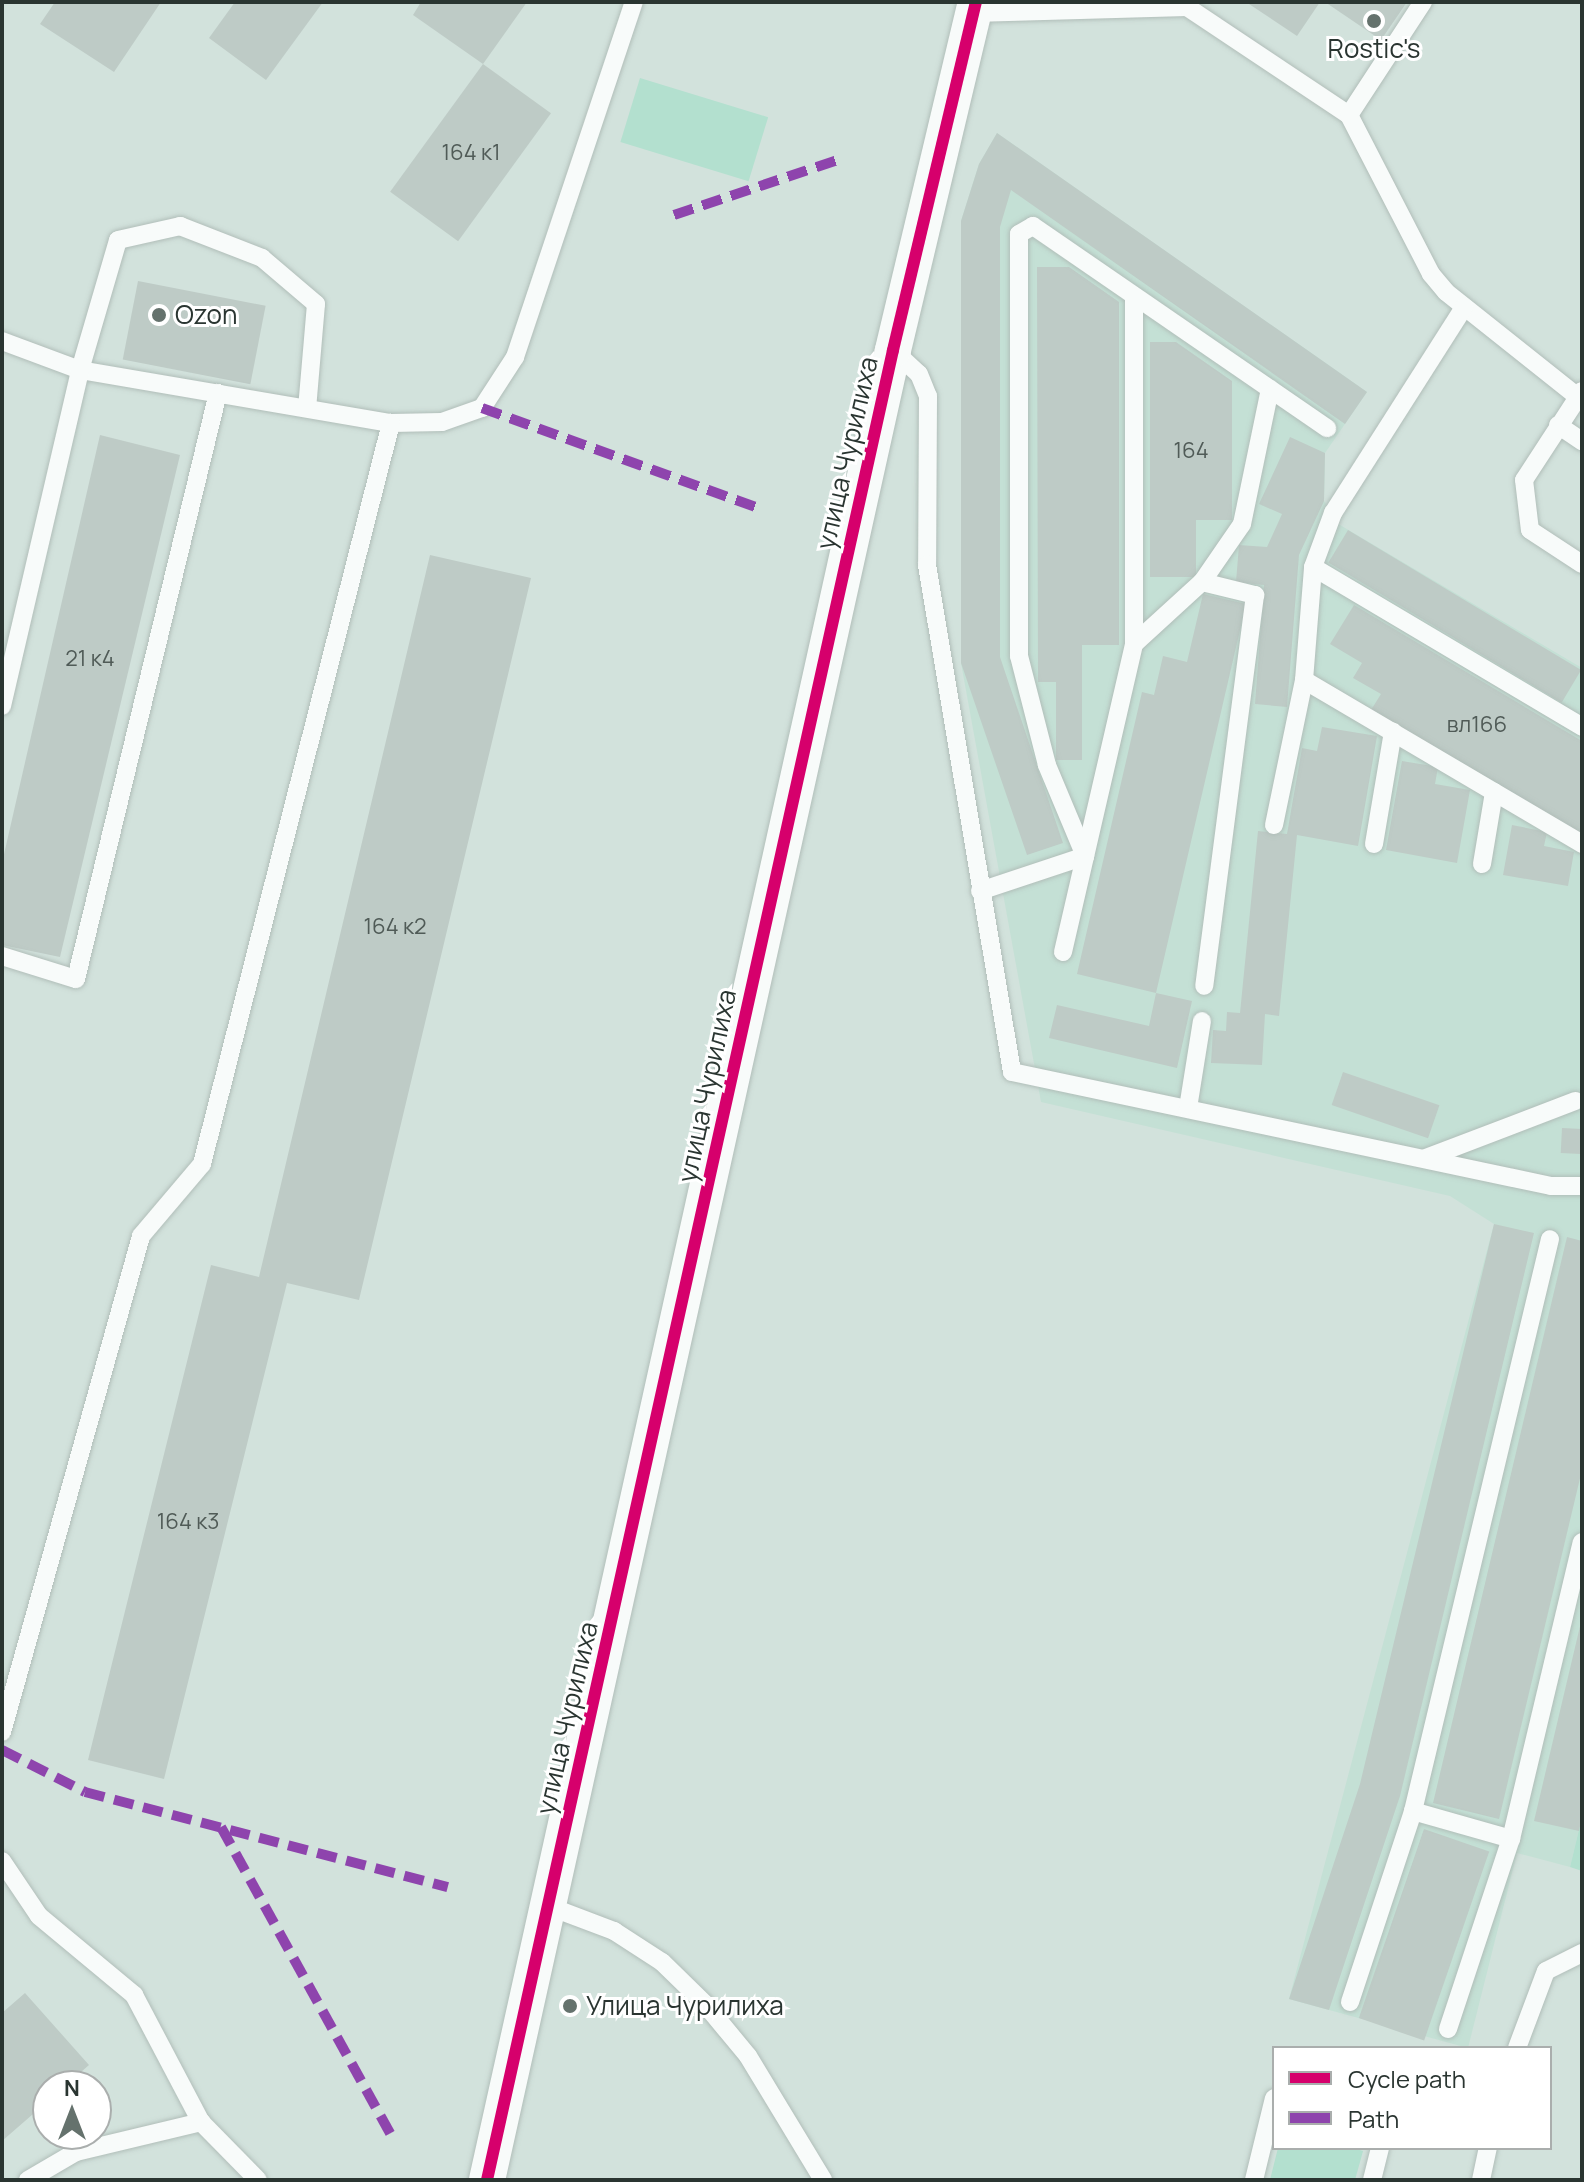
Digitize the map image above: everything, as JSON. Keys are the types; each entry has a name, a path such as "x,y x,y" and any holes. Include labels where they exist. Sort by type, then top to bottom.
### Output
{"street":[{"name":"улица Чурилиха","path":"487,2180 893,350 964,6"}],"lane":[{"path":"2,341 80,370 391,423 442,422 482,408 515,357 634,2"},
{"path":"1349,115 1423,2"},
{"path":"964,6 1188,5 1349,115 1431,274 1464,307 1580,394 1524,480 1530,530 1582,564"},
{"path":"2,706 80,370 118,240 180,226 262,258 316,304 307,408"},
{"path":"1085,856 1047,765 1019,656 1019,234 1033,226 1327,428"},
{"path":"1063,952 1134,644 1134,296"},
{"path":"1274,825 1304,680 1313,567 1333,513 1464,307"},
{"path":"893,350 919,374 928,396 927,565 1012,1072 1551,1186 1582,1186"},
{"path":"1134,644 1202,582 1242,524 1270,389"},
{"path":"2,956 76,979 218,393"},
{"path":"2,1732 141,1236 202,1164 391,423"},
{"path":"1558,425 1582,441"},
{"path":"1313,567 1582,727"},
{"path":"1202,582 1255,595 1204,986"},
{"path":"1304,680 1582,844"},
{"path":"1374,844 1393,732"},
{"path":"1482,864 1494,792"},
{"path":"980,891 1085,856"},
{"path":"1188,1108 1202,1021"},
{"path":"1426,1158 1575,1101"},
{"path":"1350,2002 1413,1811 1550,1239"},
{"path":"1448,2029 1511,1839 1582,1542"},
{"path":"1413,1811 1511,1839"},
{"path":"2,1861 39,1916 134,1995 201,2122 258,2180"},
{"path":"548,1906 614,1931 662,1962 705,2004 748,2056 823,2180"},
{"path":"1518,2046 1546,1971 1582,1953"},
{"path":"1254,2180 1272,2106"},
{"path":"28,2180 76,2152 201,2122"},
{"path":"1372,2180 1380,2150"},
{"path":"1481,2180 1488,2150"}],"shaded area":[{"path":"640,78 768,117 749,181 620,142"},
{"path":"997,133 1367,392 1325,453 1324,501 1340,525 1582,668 1582,1817 1570,1867 1517,1853 1469,2046 1289,1999 1494,1224 1450,1196 1041,1102 961,663 961,221 979,164"},
{"path":"1582,1817 1582,1871 1570,1867"},
{"path":"1278,2150 1363,2151 1355,2180 1270,2180"}],"building":[{"path":"55,2 161,2 114,72 40,24"},
{"path":"235,2 323,2 266,80 209,38"},
{"path":"421,2 527,2 483,64 413,15"},
{"name":"Rostic's","path":"1246,2 1320,2 1297,36"},
{"name":"Rostic's","path":"1325,2 1407,2 1381,40"},
{"path":"483,64 551,113 458,241 390,192"},
{"path":"997,133 1367,392 1345,424 1011,190 1000,227 1000,657 1063,843 1027,855 961,663 961,221 979,164"},
{"path":"1037,267 1069,267 1119,302 1119,645 1082,645 1082,760 1056,760 1056,682 1038,682"},
{"path":"138,281 266,306 250,384 123,360"},
{"path":"1150,342 1176,342 1232,381 1232,520 1196,520 1196,577 1150,577"},
{"path":"100,435 180,455 60,957 2,945 2,863"},
{"path":"1290,437 1325,453 1324,501 1299,555 1287,707 1255,704 1264,585 1236,582 1239,545 1267,547 1282,514 1259,504"},
{"path":"1348,530 1581,670 1562,703 1328,563"},
{"path":"430,555 531,578 359,1300 287,1283 164,1779 88,1760 211,1265 259,1277"},
{"path":"1203,594 1246,604 1156,993 1077,974 1142,692 1154,695 1163,656 1187,662"},
{"path":"1354,605 1582,741 1582,835 1371,710 1381,694 1353,678 1362,663 1330,644"},
{"path":"1322,727 1377,736 1358,846 1297,835 1279,1016 1265,1014 1262,1065 1211,1063 1213,1030 1226,1031 1227,1012 1240,1013 1258,831 1287,834 1302,748 1317,751"},
{"path":"1402,761 1438,767 1435,784 1470,790 1457,863 1386,850"},
{"path":"1512,825 1547,832 1544,846 1574,852 1568,886 1503,875"},
{"path":"1156,993 1192,1001 1177,1068 1049,1038 1057,1005 1149,1026"},
{"path":"1343,1072 1439,1105 1428,1138 1332,1105"},
{"path":"1562,1128 1582,1129 1581,1154 1561,1153"},
{"path":"1494,1224 1534,1233 1400,1796 1329,2010 1289,1999 1360,1784"},
{"path":"1567,1237 1582,1241 1582,1470 1499,1819 1433,1803"},
{"path":"1581,1622 1582,1817 1579,1831 1534,1821"},
{"path":"1424,1829 1489,1851 1424,2041 1359,2018"},
{"path":"25,1993 89,2065 83,2070 32,2070 32,2115 2,2141 2,2013"}],"marked path":[{"path":"674,215 840,159"},
{"path":"482,408 758,508"},
{"path":"2,1750 85,1792 448,1887"},
{"path":"221,1827 393,2138"}],"cycle path":[{"path":"487,2180 893,350 976,2"}],"place":[{"name":"Rostic's","path":"1374,21"},
{"name":"Ozon","path":"159,315"},
{"name":"Улица Чурилиха","path":"570,2006"}]}
